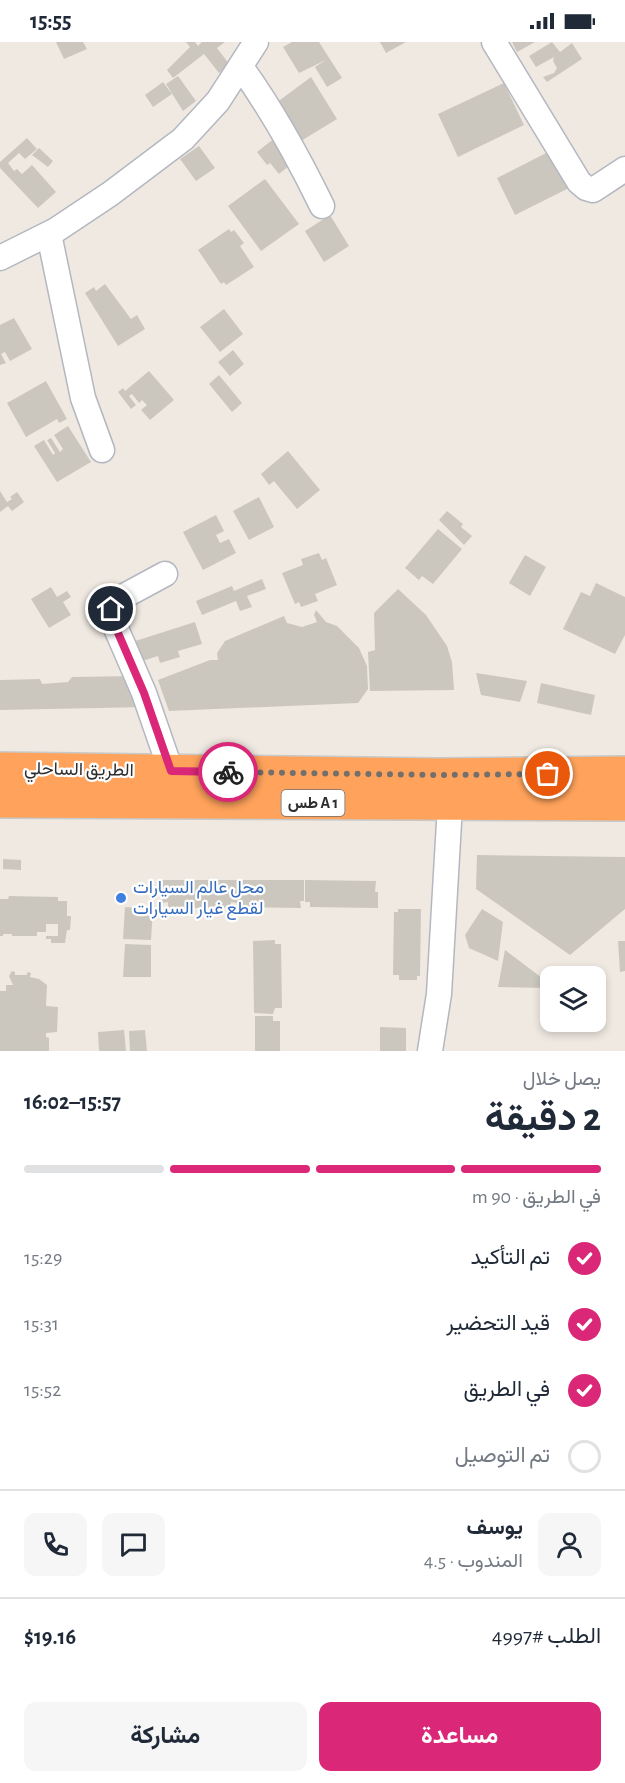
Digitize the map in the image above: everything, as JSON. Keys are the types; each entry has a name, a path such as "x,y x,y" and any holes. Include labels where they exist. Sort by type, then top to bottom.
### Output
{"highway":[{"name":"الطريق الساحلي","path":"0,769 438,775 625,773"},
{"name":"الطريق الساحلي","path":"0,801 450,805 625,804"}],"street":[{"path":"0,258 49,234 110,194 183,139 218,101 256,42"},
{"path":"494,42 579,182 593,190 625,169"},
{"path":"241,67 263,97 289,140 322,206"},
{"path":"49,234 83,398 102,450"},
{"path":"165,574 115,601 111,609 112,619 144,693 171,771"},
{"path":"430,1051 439,994 450,805"}],"building":[{"path":"56,42 83,42 87,49 64,59"},
{"path":"186,42 195,42 198,46 202,42 225,42 217,48 230,65 219,73 204,54 173,78 167,70 190,47"},
{"path":"292,42 319,42 342,78 327,87 315,67 326,60 299,73 283,47"},
{"path":"380,42 406,42 386,53"},
{"path":"512,42 535,42 517,52"},
{"path":"552,42 560,52 572,43 582,59 547,82 543,77 554,73 557,68 553,61 554,57 536,67 529,56"},
{"path":"178,76 196,101 183,111 166,84"},
{"path":"311,77 337,119 301,141 276,103"},
{"path":"163,82 172,94 153,107 145,95"},
{"path":"504,83 524,125 458,157 438,114"},
{"path":"276,137 295,161 279,174 270,163 267,165 257,152"},
{"path":"27,138 37,149 25,159 19,153 8,163 14,171 17,169 22,174 32,165 56,192 38,208 0,168 0,162"},
{"path":"199,146 215,168 196,181 180,159"},
{"path":"39,148 53,161 48,167 32,155"},
{"path":"550,151 569,188 515,215 497,178"},
{"path":"265,179 299,224 261,251 228,206"},
{"path":"330,215 349,246 324,262 305,231"},
{"path":"229,229 231,232 234,230 244,243 240,246 254,267 226,285 224,282 221,284 198,250"},
{"path":"105,284 131,319 137,315 145,329 118,346 85,293 94,287 96,291"},
{"path":"224,309 243,334 220,352 200,327"},
{"path":"14,318 32,349 10,361 5,352 1,354 6,363 0,365 0,325"},
{"path":"233,350 244,364 230,376 218,362"},
{"path":"149,371 174,400 150,420 141,410 147,405 142,400 139,403 132,394 129,396 136,405 131,409 118,392 123,388 125,391"},
{"path":"219,375 242,403 232,412 209,384"},
{"path":"46,381 67,419 59,423 57,419 26,437 7,403"},
{"path":"68,426 91,462 57,482 34,446 44,440 53,455 55,453 47,440 51,438 60,452 63,449 54,435"},
{"path":"288,451 320,490 297,509 274,481 269,485 261,474"},
{"path":"0,491 7,502 17,492 24,502 12,511 8,506 0,512"},
{"path":"259,497 274,527 249,540 233,511"},
{"path":"447,511 463,524 461,527 472,536 464,545 439,520"},
{"path":"216,515 224,531 216,535 220,543 229,539 236,553 203,570 183,532"},
{"path":"438,529 462,549 433,584 422,576 419,580 405,568"},
{"path":"319,553 322,560 326,558 337,585 315,594 318,601 301,607 299,602 295,604 282,573 303,565 301,559"},
{"path":"525,555 546,567 530,596 509,583"},
{"path":"262,579 266,589 247,596 252,607 240,611 236,601 202,615 196,601 232,586 234,591"},
{"path":"596,583 625,597 625,635 615,654 563,629 581,592 590,596"},
{"path":"51,587 57,597 67,591 71,597 63,602 71,615 49,628 31,599"},
{"path":"398,589 426,615 447,646 452,662 454,690 370,691 368,652 375,650 374,613"},
{"path":"316,610 326,622 337,626 359,648 367,666 368,689 358,703 169,711 158,680 210,660 218,660 217,653 225,641 284,616 287,623 302,627 317,622 314,615"},
{"path":"195,622 202,644 178,651 180,657 160,663 158,656 136,663 129,643"},
{"path":"476,673 527,681 520,702 481,695"},
{"path":"137,676 147,707 0,710 0,680 40,679 42,684 68,682 72,677"},
{"path":"541,683 595,695 591,715 537,703"},
{"path":"477,855 625,857 625,909 570,955 476,889"},
{"path":"3,859 21,860 21,870 3,869"},
{"path":"162,880 304,880 304,901 300,901 301,908 238,907 238,903 231,902 231,908 168,908 168,902 162,903"},
{"path":"305,880 376,881 375,892 378,892 378,908 310,907 310,902 305,902"},
{"path":"9,896 58,897 58,901 67,901 67,916 71,916 70,930 67,930 65,943 51,943 51,939 46,939 46,936 58,936 58,924 46,924 46,932 37,932 37,936 3,934 0,936 0,899 8,899"},
{"path":"125,907 153,909 151,940 123,939"},
{"path":"398,909 421,909 420,976 417,976 417,980 399,980 399,975 393,975 394,912 398,912"},
{"path":"482,909 503,922 498,961 469,948 465,935"},
{"path":"275,940 275,944 281,944 282,1008 275,1008 273,1014 254,1013 253,941"},
{"path":"618,941 625,941 625,971 620,972"},
{"path":"125,944 151,945 151,977 123,977"},
{"path":"505,950 540,976 540,988 498,987"},
{"path":"12,971 15,975 31,973 30,977 39,979 47,985 46,1006 58,1007 57,1032 46,1033 46,1037 49,1038 49,1051 0,1051 0,991 6,991 6,985 13,985 9,976"},
{"path":"255,1016 273,1016 273,1021 280,1021 280,1051 255,1051"},
{"path":"380,1027 406,1028 406,1051 380,1051"},
{"path":"124,1030 126,1051 99,1051 98,1032"},
{"path":"145,1030 147,1051 130,1051 129,1031"}],"way so far":[{"path":"228,772 548,774"}],"place":[{"name":"محل عالم السيارات لقطع غيار السيارات","path":"121,898"}],"route":[{"path":"111,609 121,644 144,693 171,771 228,772"}]}
